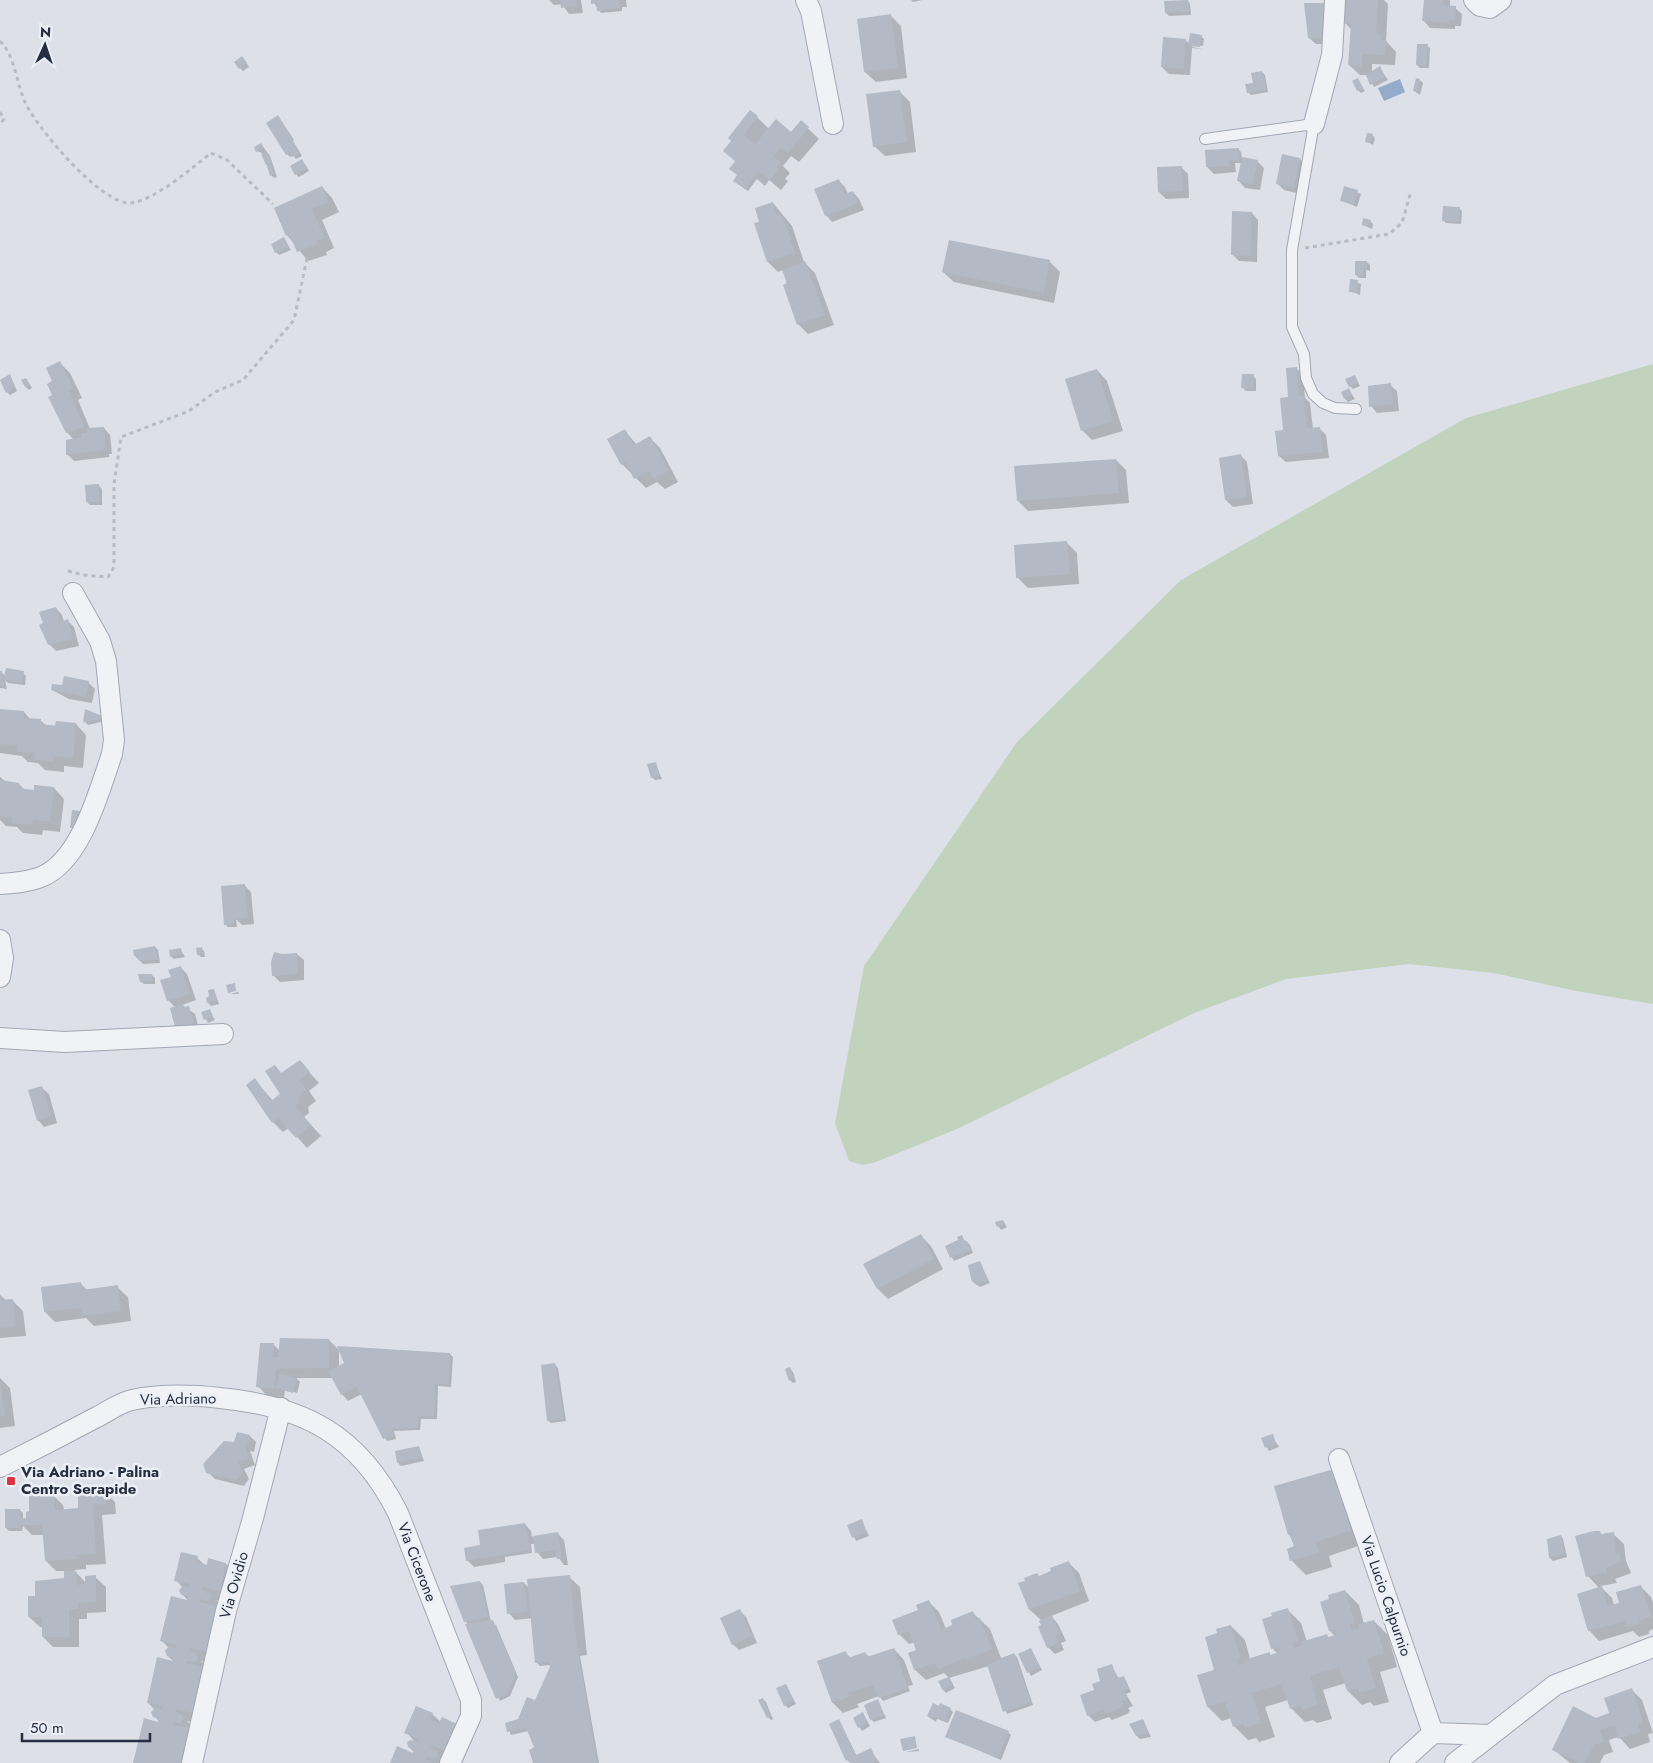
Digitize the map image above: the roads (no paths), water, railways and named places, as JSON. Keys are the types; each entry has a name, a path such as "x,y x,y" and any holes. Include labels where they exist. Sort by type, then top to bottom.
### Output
{"street":[{"path":"806,0 811,11 833,124"},
{"path":"1314,124 1332,55 1335,0"},
{"path":"1474,0 1480,6 1490,8 1501,0"},
{"path":"0,884 20,882 42,876 53,870 70,853 81,835 112,754 114,740 106,661 100,640 73,593"},
{"path":"0,940 3,958 0,977"},
{"path":"0,1038 65,1042 223,1034"},
{"name":"Via Adriano","path":"0,1467 131,1400 175,1396 208,1396 247,1400 281,1408"},
{"name":"Via Ovidio","path":"192,1763 226,1612 253,1518 281,1408"},
{"name":"Via Cicerone","path":"281,1408 309,1419 345,1442 364,1460 384,1486 398,1513 471,1700 471,1716 450,1763"},
{"name":"Via Lucio Calpurnio","path":"1339,1458 1433,1733"},
{"path":"1455,1763 1555,1685 1653,1647"},
{"path":"1400,1763 1433,1733 1491,1735"}],"lane":[{"path":"1205,139 1314,124 1292,250 1292,327 1304,354 1306,378 1313,394 1324,403 1335,408 1356,409"}],"water":[{"path":"1400,79 1405,92 1384,101 1378,88"}],"place":[{"name":"Via Adriano - Palina Centro Serapide","path":"11,1481"}]}
